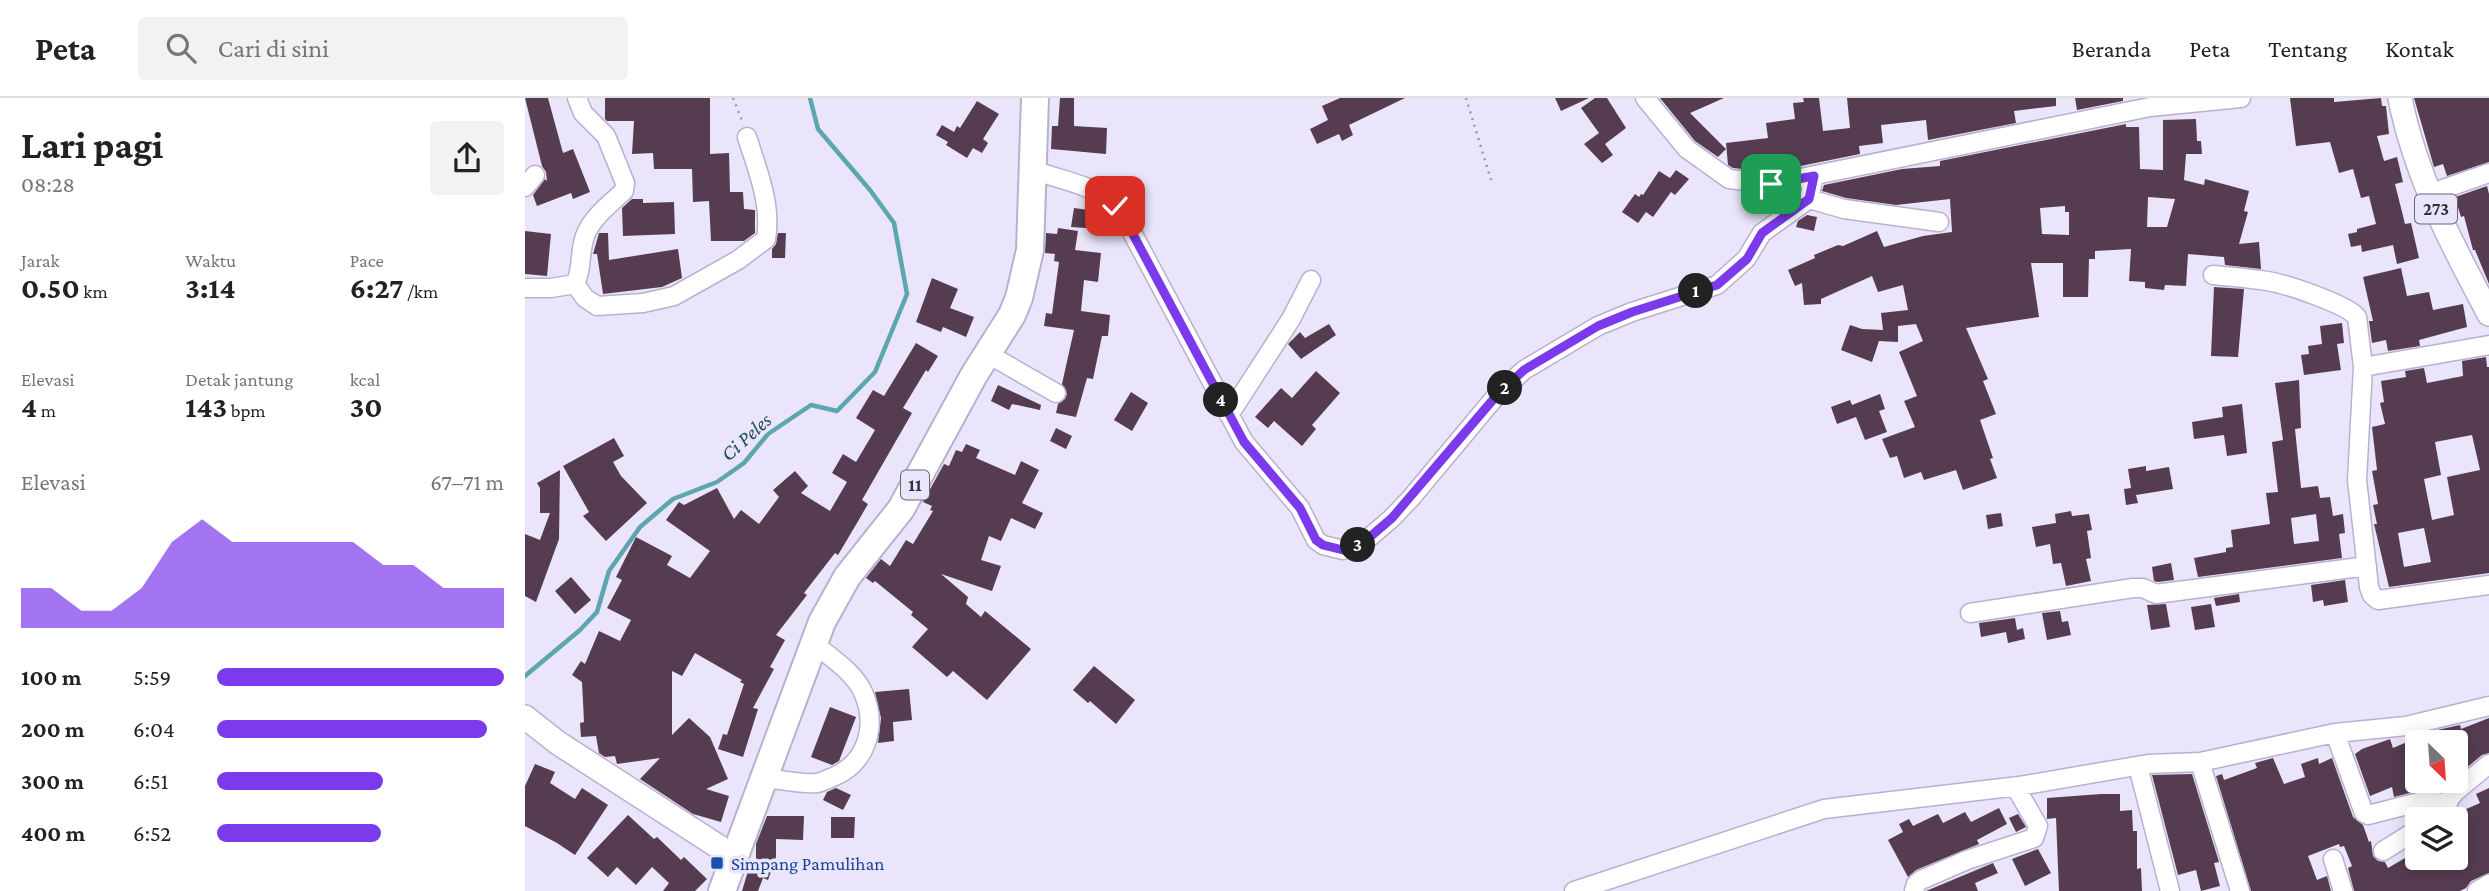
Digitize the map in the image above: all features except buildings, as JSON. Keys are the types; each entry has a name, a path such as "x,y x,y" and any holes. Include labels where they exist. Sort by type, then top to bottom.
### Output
{"highway":[{"name":"11","path":"722,891 813,643 837,594 847,577 901,509 1012,315 1024,281 1030,250 1035,98"}],"main road":[{"name":"273","path":"2400,98 2412,148 2429,194 2489,314"},
{"path":"525,717 558,743 733,856"}],"street":[{"path":"575,284 580,275 584,238 590,224 624,191 625,183 606,136 583,113 577,98"},
{"path":"1645,98 1687,149 1729,179 1771,184 2150,107 2241,98"},
{"path":"575,284 585,298 597,306 643,303 674,296 738,260 766,239 769,222 763,190 747,136"},
{"path":"1034,170 1093,190 1115,206 1128,225 1252,454 1300,508 1316,540 1333,549 1354,548 1373,536 1411,498 1497,395 1524,370 1598,326 1632,312 1717,285 1747,259 1762,233 1809,199 1814,176"},
{"path":"2429,194 2489,173"},
{"path":"1809,199 1844,209 1939,222"},
{"path":"2213,275 2269,281 2352,311 2360,324 2363,367 2357,480 2371,592 2378,600 2489,585"},
{"path":"1229,415 1291,319 1311,280"},
{"path":"525,288 575,284"},
{"path":"2363,367 2489,345"},
{"path":"988,354 1056,393"},
{"path":"1971,613 2133,588 2143,588 2156,594 2168,593 2367,566"},
{"path":"764,778 818,783 845,772 865,750 870,733 870,720 863,691 850,674 813,643"},
{"path":"1574,891 1823,809 2019,786 2138,766 2200,762 2335,733 2406,726 2489,706"},
{"path":"2335,733 2364,813 2368,815 2427,800 2448,804"},
{"path":"2200,762 2240,891"},
{"path":"2445,807 2455,792 2489,764"},
{"path":"2138,766 2170,891"},
{"path":"1914,891 1921,880 1967,860 2034,838 2038,826 2019,793 2019,786"},
{"path":"2383,850 2405,837"},
{"path":"2333,859 2343,891"},
{"path":"2477,891 2489,884"}],"path":[{"path":"733,98 747,136"},
{"path":"1466,98 1491,180"}],"waterway":[{"name":"Ci Peles","path":"525,676 580,630 597,612 609,571 640,527 673,499 717,482 744,463 768,434 811,405 837,411 875,372 907,294 894,223 818,129 810,98"}],"place":[{"name":"Simpang Pamulihan","path":"717,863"}],"route":[{"path":"1115,206 1128,225 1244,442 1300,508 1316,540 1333,549 1343,550 1364,542 1392,518 1497,395 1524,370 1598,326 1632,312 1717,285 1747,259 1762,233 1809,199 1814,176 1771,184"}]}
